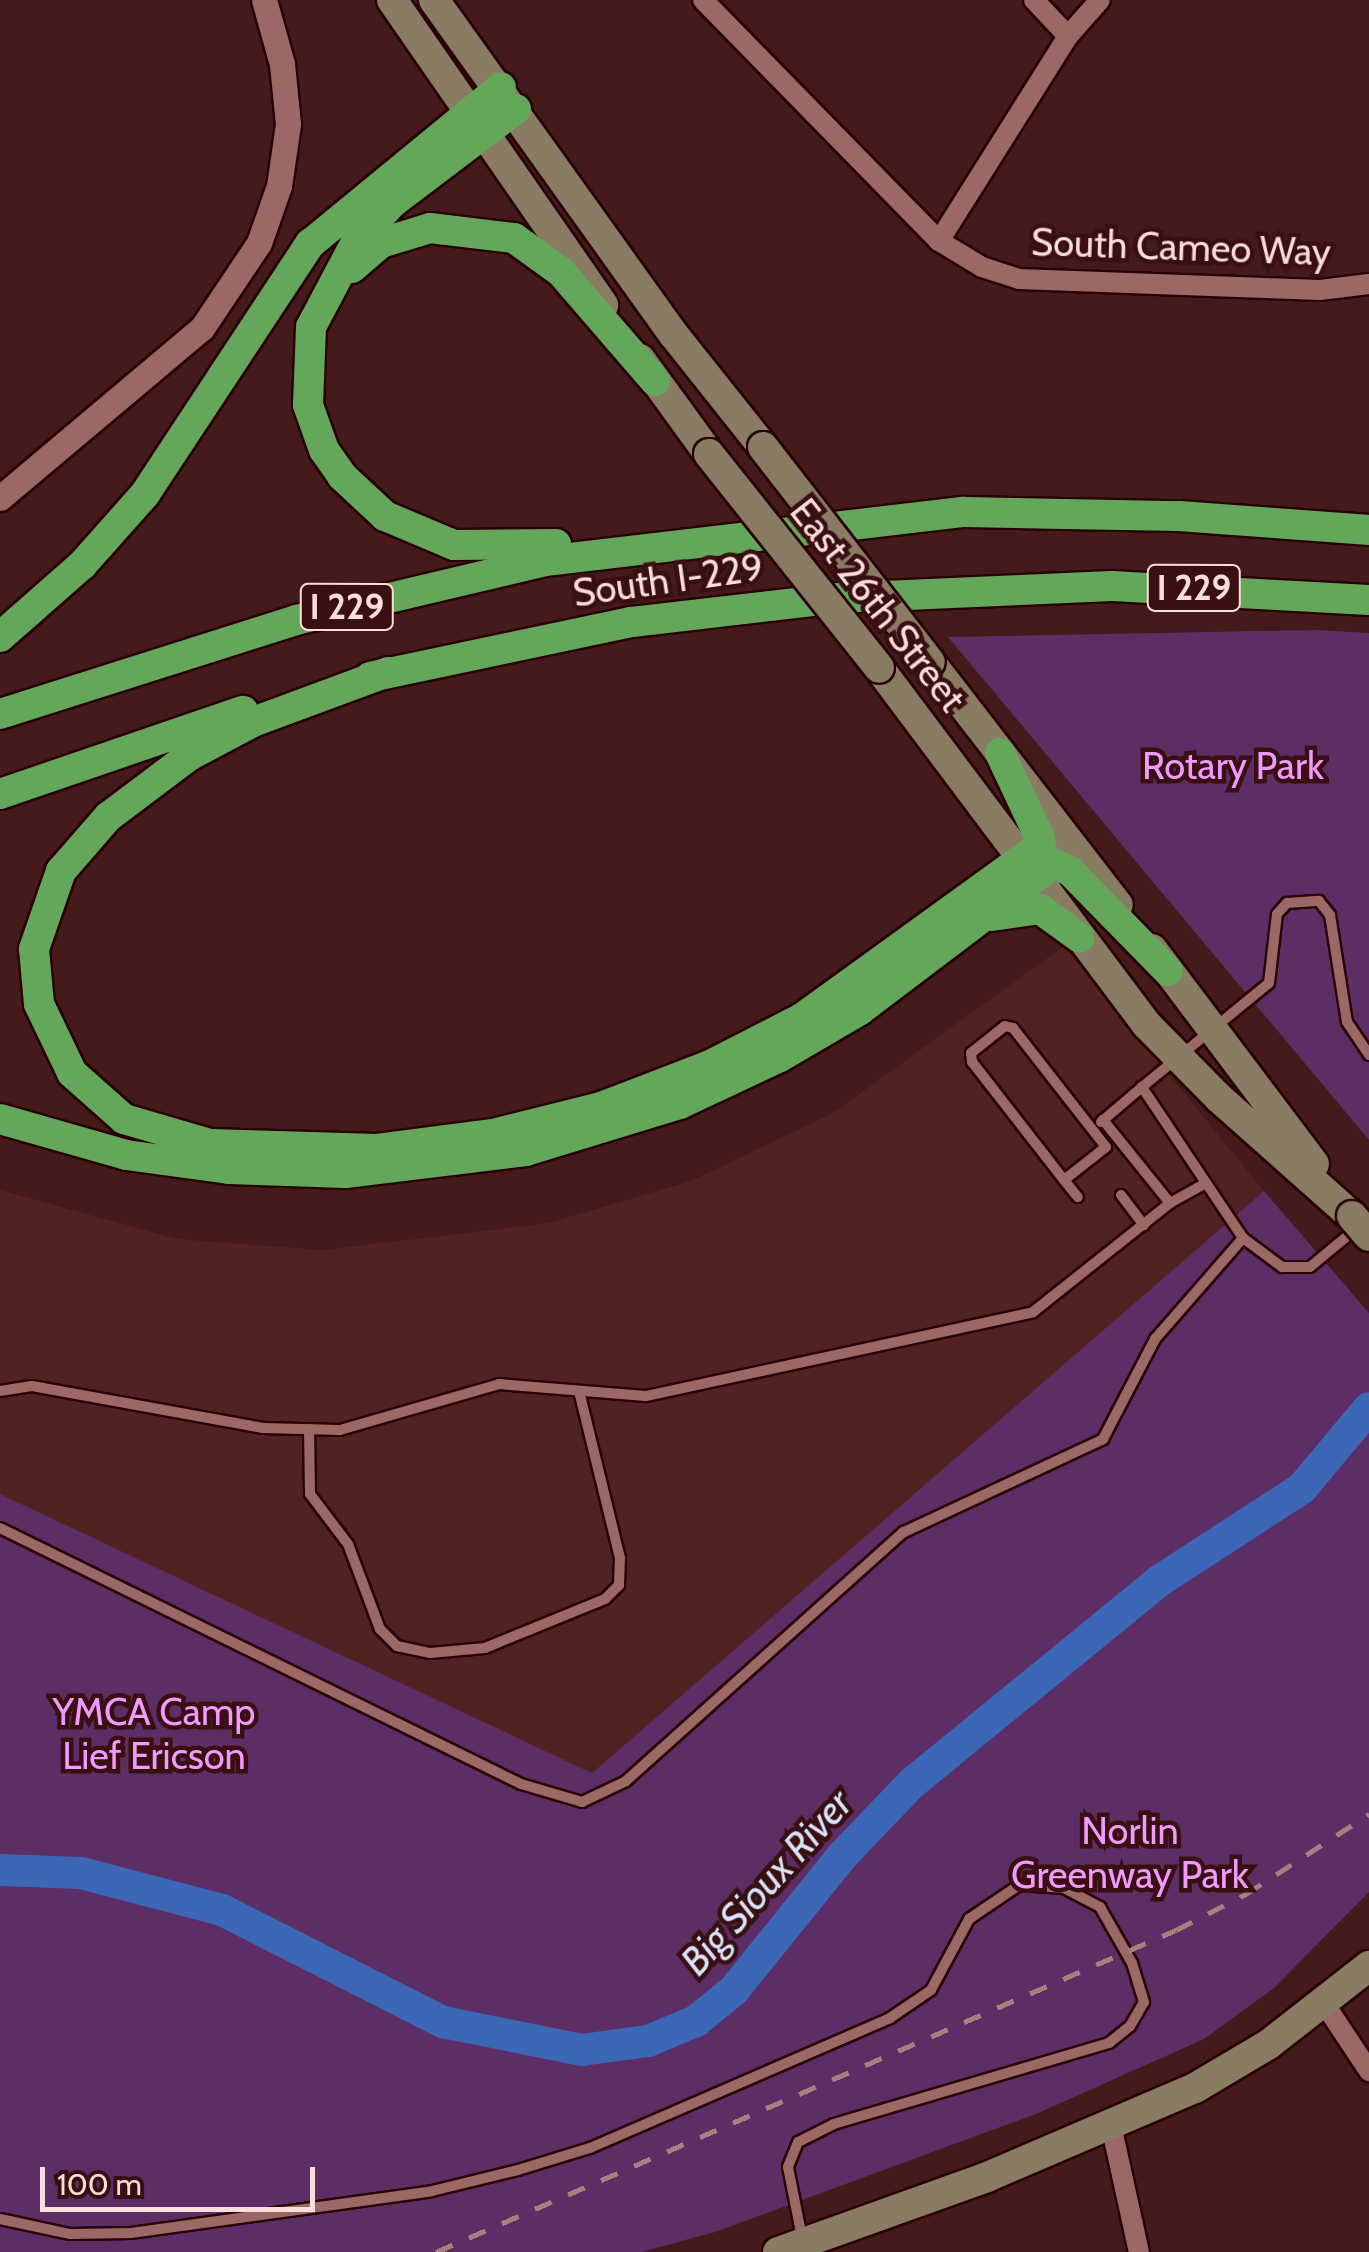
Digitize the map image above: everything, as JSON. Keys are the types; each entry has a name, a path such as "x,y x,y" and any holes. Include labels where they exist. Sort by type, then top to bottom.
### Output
{"highway":[{"path":"0,637 82,565 145,494 310,244 508,98"},
{"path":"478,121 372,222 320,304 306,376 314,428 342,476 386,516 454,545 704,541"},
{"path":"320,304 360,261 400,234 453,226 498,232 561,272 655,381"},
{"name":"South I-229","path":"0,714 296,620 545,561 964,512 1179,516 1369,530"},
{"name":"South I-229","path":"0,794 189,728 388,672 617,624 838,598 1112,586 1369,600"},
{"path":"388,672 253,722 189,756 108,817 61,871 34,949 39,1004 72,1072 124,1118 210,1144 358,1149 493,1134 600,1106 710,1065 802,1018 1032,865 1070,871 1168,971"},
{"path":"1000,752 1032,865"},
{"path":"0,1119 126,1155 229,1169 404,1170 526,1151 627,1123 733,1081 860,1010 972,927 1032,865"},
{"path":"972,927 1002,913 1040,909 1080,938"}],"main road":[{"name":"East 26th Street","path":"392,0 655,381 1032,865 1080,938 1176,1055 1363,1222"},
{"name":"East 26th Street","path":"434,0 508,98 674,336 1363,1222"},
{"path":"791,2248 1111,2125 1233,2067 1324,2004 1369,1966"}],"street":[{"path":"0,498 202,328 259,242 279,186 288,124 282,64 264,0"},
{"name":"South Cameo Way","path":"704,0 938,241 982,267 1019,278 1320,290 1369,284"},
{"path":"1034,0 1068,36"},
{"path":"938,241 1068,36 1100,0"},
{"path":"1324,2004 1369,2071"},
{"path":"1111,2125 1138,2252"}],"lane":[{"path":"1092,1130 1176,1055 1269,982 1277,914 1302,897 1318,901 1330,915 1347,1022 1369,1055"},
{"path":"1064,1180 1106,1148 1013,1028 1005,1026 971,1053 1064,1180 1078,1198"},
{"path":"1142,1087 1243,1238 1282,1267 1310,1267 1343,1246 1363,1222"},
{"path":"1103,1120 1170,1203"},
{"path":"0,1390 32,1386 263,1428 340,1430 499,1384 646,1396 1032,1312 1170,1203 1206,1183"},
{"path":"1121,1195 1144,1226"},
{"path":"0,1528 520,1784 582,1802 626,1781 904,1532 1103,1440 1155,1340 1243,1238"},
{"path":"308,1429 310,1494 348,1544 380,1630 397,1646 430,1653 486,1648 604,1599 619,1585 620,1558 580,1391"},
{"path":"0,2219 70,2234 131,2233 432,2191 518,2170 590,2148 890,2018 931,1990 969,1919 1020,1885 1064,1888 1100,1907 1132,1963 1144,2002 1130,2026 1108,2043 834,2124 798,2142 788,2167 791,2248"}],"shaded area":[{"path":"1064,946 1264,1191 592,1773 0,1494 0,1190 177,1239 322,1250 549,1223 691,1181 833,1113"}],"green space":[{"name":"Rotary Park","path":"1316,630 1369,633 1369,1140 948,637"},
{"path":"1264,1191 1369,1313 1369,1892 1274,1988 1204,2039 1036,2114 715,2232 641,2252 0,2252 0,1494 592,1773"}],"waterway":[{"name":"Big Sioux River","path":"0,1870 81,1873 222,1910 443,2022 582,2050 648,2041 696,2021 734,1990 843,1855 911,1784 1159,1581 1302,1488 1369,1408"}],"railway":[{"path":"436,2252 1176,1930 1246,1894 1369,1814"}],"park label":[{"name":"YMCA Camp Lief Ericson","path":"154,1734"},
{"name":"Norlin Greenway Park","path":"1130,1853"}]}
